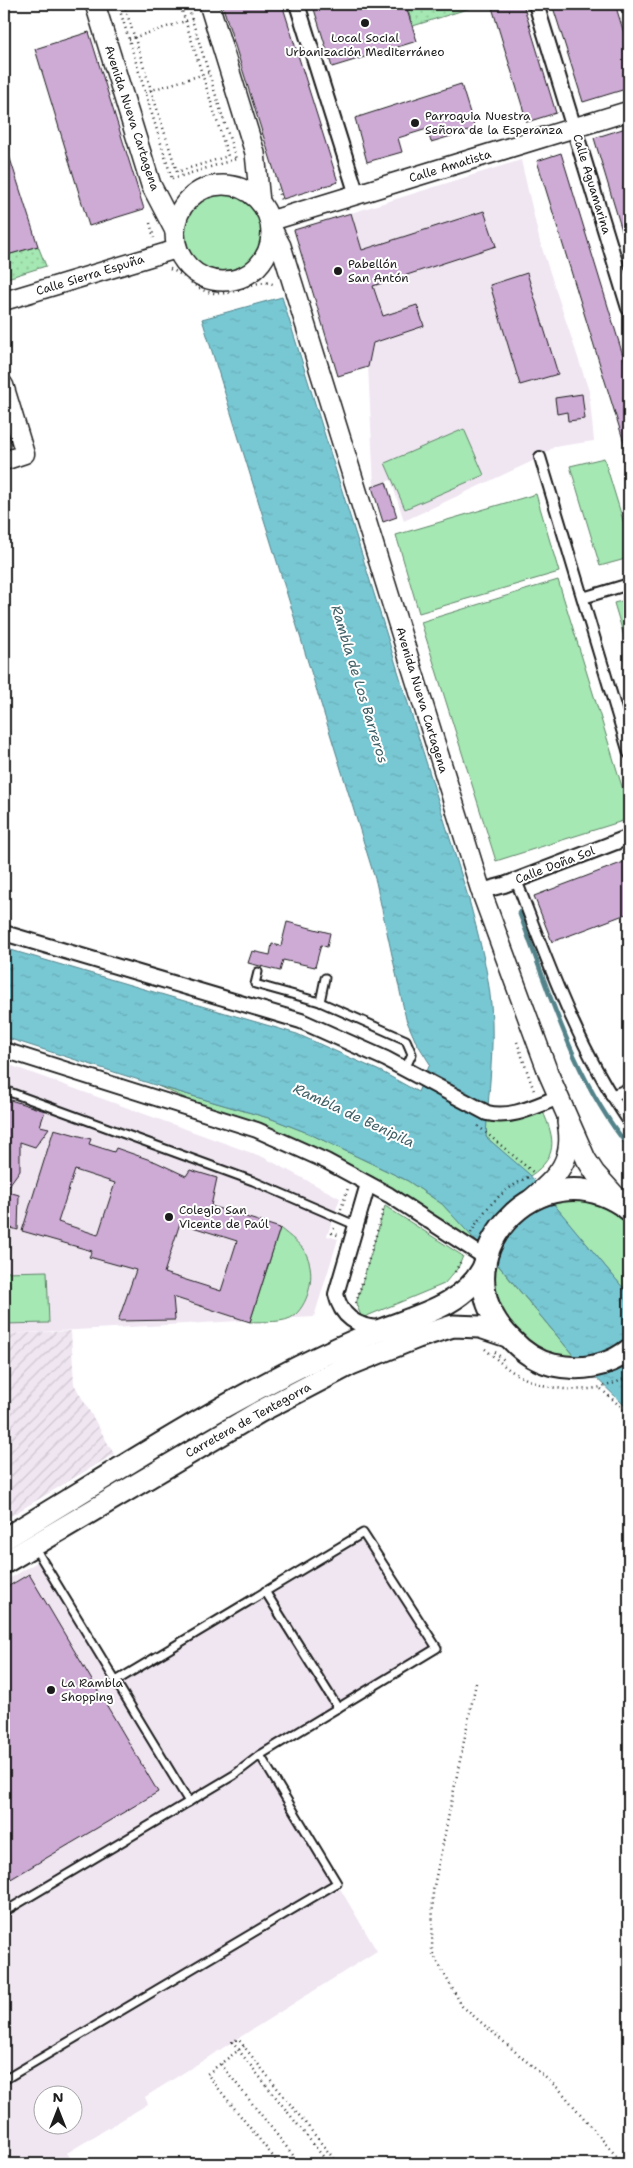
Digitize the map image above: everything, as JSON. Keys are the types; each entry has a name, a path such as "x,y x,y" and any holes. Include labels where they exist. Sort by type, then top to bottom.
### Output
{"main road":[{"name":"Avenida Nueva Cartagena","path":"95,4 151,185 176,240"},
{"path":"209,4 255,153 260,202"},
{"name":"Calle Amatista","path":"271,225 357,195 629,111"},
{"path":"226,185 238,187 253,195 260,202 271,225 270,245 258,267 243,277 228,281 207,278 190,267 176,240 181,209 200,190 210,186 226,185"},
{"name":"Avenida Nueva Cartagena","path":"271,225 281,246 296,293 481,891 560,1099 590,1166 629,1210"},
{"name":"Avenida Nueva Cartagena","path":"243,277 257,270 271,270 282,275 296,293"},
{"name":"Avenida Nueva Cartagena","path":"536,1186 561,1171 565,1161 568,1134 560,1099"},
{"path":"536,1186 565,1190 584,1190 604,1195 629,1210"},
{"name":"Carretera de Tentegorra","path":"4,1539 248,1395 321,1356 451,1300 471,1286 503,1223 536,1186"},
{"path":"486,1259 487,1298 494,1318 507,1336 522,1351 543,1363 563,1367 586,1368 607,1362 629,1350"},
{"name":"Carretera de Tentegorra","path":"4,1563 259,1412 351,1364 427,1333 453,1326 480,1327 507,1336"}],"street":[{"path":"297,4 357,195"},
{"name":"Calle Aguamarina","path":"536,4 629,308"},
{"path":"628,4 629,8"},
{"name":"Calle Sierra Espuña","path":"4,301 176,240"},
{"path":"4,385 25,454 4,461"},
{"path":"540,457 629,753"},
{"path":"583,598 629,584"},
{"name":"Calle Doña Sol","path":"481,891 516,880 629,837"},
{"path":"516,880 561,995 612,1096 629,1122"},
{"path":"4,933 301,1022 342,1038 487,1113 502,1116 560,1099"},
{"path":"4,1050 258,1130 326,1161 469,1240 486,1259"},
{"path":"612,1096 629,1089"},
{"path":"368,1184 337,1286 338,1301 341,1310 353,1322 370,1328 383,1328"}],"lane":[{"path":"258,972 255,984 320,1002 406,1040 412,1054 405,1069"},
{"path":"320,1002 325,978"},
{"path":"4,1090 87,1118 253,1181 355,1225"},
{"path":"4,1912 234,1775 260,1754 437,1648 363,1533 116,1681"},
{"path":"33,1546 189,1802"},
{"path":"265,1591 338,1708"},
{"path":"4,2080 337,1883 260,1754"}],"path":[{"path":"118,4 172,179"},
{"path":"124,4 177,172 228,156 180,4"},
{"path":"188,4 236,159"},
{"path":"129,39 192,19"},
{"path":"145,92 209,73"},
{"path":"151,185 255,153"},
{"path":"163,268 176,271 192,285 208,292 234,292 264,282 275,285 282,297 296,293"},
{"path":"486,1131 536,1186"},
{"path":"536,1186 539,1170"},
{"path":"453,1275 458,1268 469,1240 491,1204 508,1188 536,1186"},
{"path":"343,1237 332,1234 348,1187"},
{"path":"359,1311 356,1304 385,1206 392,1211"},
{"path":"629,1376 600,1388 629,1414"},
{"path":"476,1683 434,1891 432,1952 462,2006 560,2090 623,2164"},
{"path":"329,2164 232,2042 238,2039 338,2164"},
{"path":"244,2046 207,2074 279,2164"},
{"path":"221,2064 300,2164"}],"shaded area":[{"path":"521,160 540,242 589,391 594,441 554,447 535,460 404,521 391,480 374,486 368,367 382,312 351,213"},
{"name":"Colegio San Vicente de Paúl","path":"4,1063 263,1157 340,1198 327,1236 338,1239 314,1317 4,1334"},
{"path":"71,1331 74,1384 114,1454 4,1520 4,1334"},
{"name":"La Rambla Shopping","path":"363,1533 437,1648 261,1755 377,1951 145,2097 148,2104 67,2153 75,2164 4,2164 4,1582 42,1559 116,1680"}],"green space":[{"path":"406,4 483,4 413,26"},
{"path":"223,185 241,189 257,199 267,215 271,233 267,251 257,267 241,277 223,281 205,277 189,267 179,251 175,233 179,215 189,199 205,189"},
{"path":"38,246 46,266 4,279 4,256"},
{"path":"464,429 484,475 405,509 385,463"},
{"path":"604,458 629,540 629,558 600,566 570,466"},
{"path":"536,494 559,572 419,613 396,535"},
{"path":"558,580 629,809 629,819 496,861 421,622"},
{"path":"629,599 629,653 614,603"},
{"path":"158,1086 272,1119 308,1133 408,1181 442,1204 475,1239 471,1248 326,1161"},
{"path":"540,1105 551,1135 551,1152 540,1168 530,1176 486,1137 487,1113"},
{"path":"545,1194 629,1210 629,1295"},
{"path":"385,1206 463,1256 458,1268 444,1284 362,1318 356,1304"},
{"path":"280,1228 299,1244 305,1252 311,1271 310,1287 300,1309 291,1318 280,1321 250,1322"},
{"path":"488,1253 585,1368 575,1368 507,1336"},
{"path":"47,1271 49,1323 4,1324 4,1272"}],"water":[{"path":"282,297 469,900 479,939 488,978 492,1021 492,1054 486,1137 529,1174 629,1295 629,1410 573,1355 499,1266 442,1204 408,1181 308,1133 272,1119 158,1086 4,1037 4,948 297,1034 382,1072 418,1092 430,1064 415,1040 406,1019 376,882 202,319"}],"building":[{"path":"222,4 282,4 338,182 283,199"},
{"name":"Local Social Urbanización Mediterráneo","path":"320,4 405,4 417,41 332,67 313,6"},
{"path":"491,4 523,4 556,113 527,122"},
{"path":"552,4 615,4 629,49 629,88 583,102"},
{"path":"89,32 144,209 89,226 35,49"},
{"name":"Parroquia Nuestra Señora de la Esperanza","path":"461,84 475,129 431,142 427,129 398,138 402,152 367,162 355,118"},
{"path":"629,127 629,244 626,244 594,138"},
{"path":"6,146 38,246 4,256 4,147"},
{"path":"561,153 629,375 629,448 626,449 537,161"},
{"path":"484,211 496,246 373,286 383,316 417,305 424,326 373,343 368,367 338,376 294,230 351,213 362,250"},
{"path":"527,273 558,374 520,385 490,285"},
{"path":"582,394 585,419 568,421 567,412 557,414 555,398"},
{"path":"386,482 397,517 383,522 372,487"},
{"path":"629,860 629,913 552,942 534,896"},
{"path":"287,922 330,933 327,947 321,945 315,967 283,960 280,971 248,963 252,951 270,955 272,944 281,946"},
{"path":"4,1098 45,1111 40,1126 49,1128 35,1147 20,1142 20,1170 5,1191 19,1195 18,1230 4,1226"},
{"path":"54,1129 91,1139 89,1144 114,1152 116,1148 156,1162 186,1176 190,1170 217,1178 211,1206 280,1228 250,1322 173,1297 175,1320 118,1321 136,1270 89,1257 92,1251 22,1231","holes":["75,1170 115,1183 98,1235 58,1222","180,1223 237,1241 221,1291 164,1273"]},
{"name":"La Rambla Shopping","path":"29,1574 158,1792 4,1883 4,1589"}],"waterway":[{"path":"519,912 552,1003 578,1064 610,1121 629,1147"}],"place":[{"name":"Local Social Urbanización Mediterráneo","path":"365,23"},
{"name":"Parroquia Nuestra Señora de la Esperanza","path":"415,123"},
{"name":"Pabellón San Antón","path":"338,271"},
{"name":"Colegio San Vicente de Paúl","path":"169,1217"},
{"name":"La Rambla Shopping","path":"51,1690"}],"water label":[{"name":"Rambla de Los Barreros","path":"360,684"},
{"name":"Rambla de Benipila","path":"354,1115"}]}
